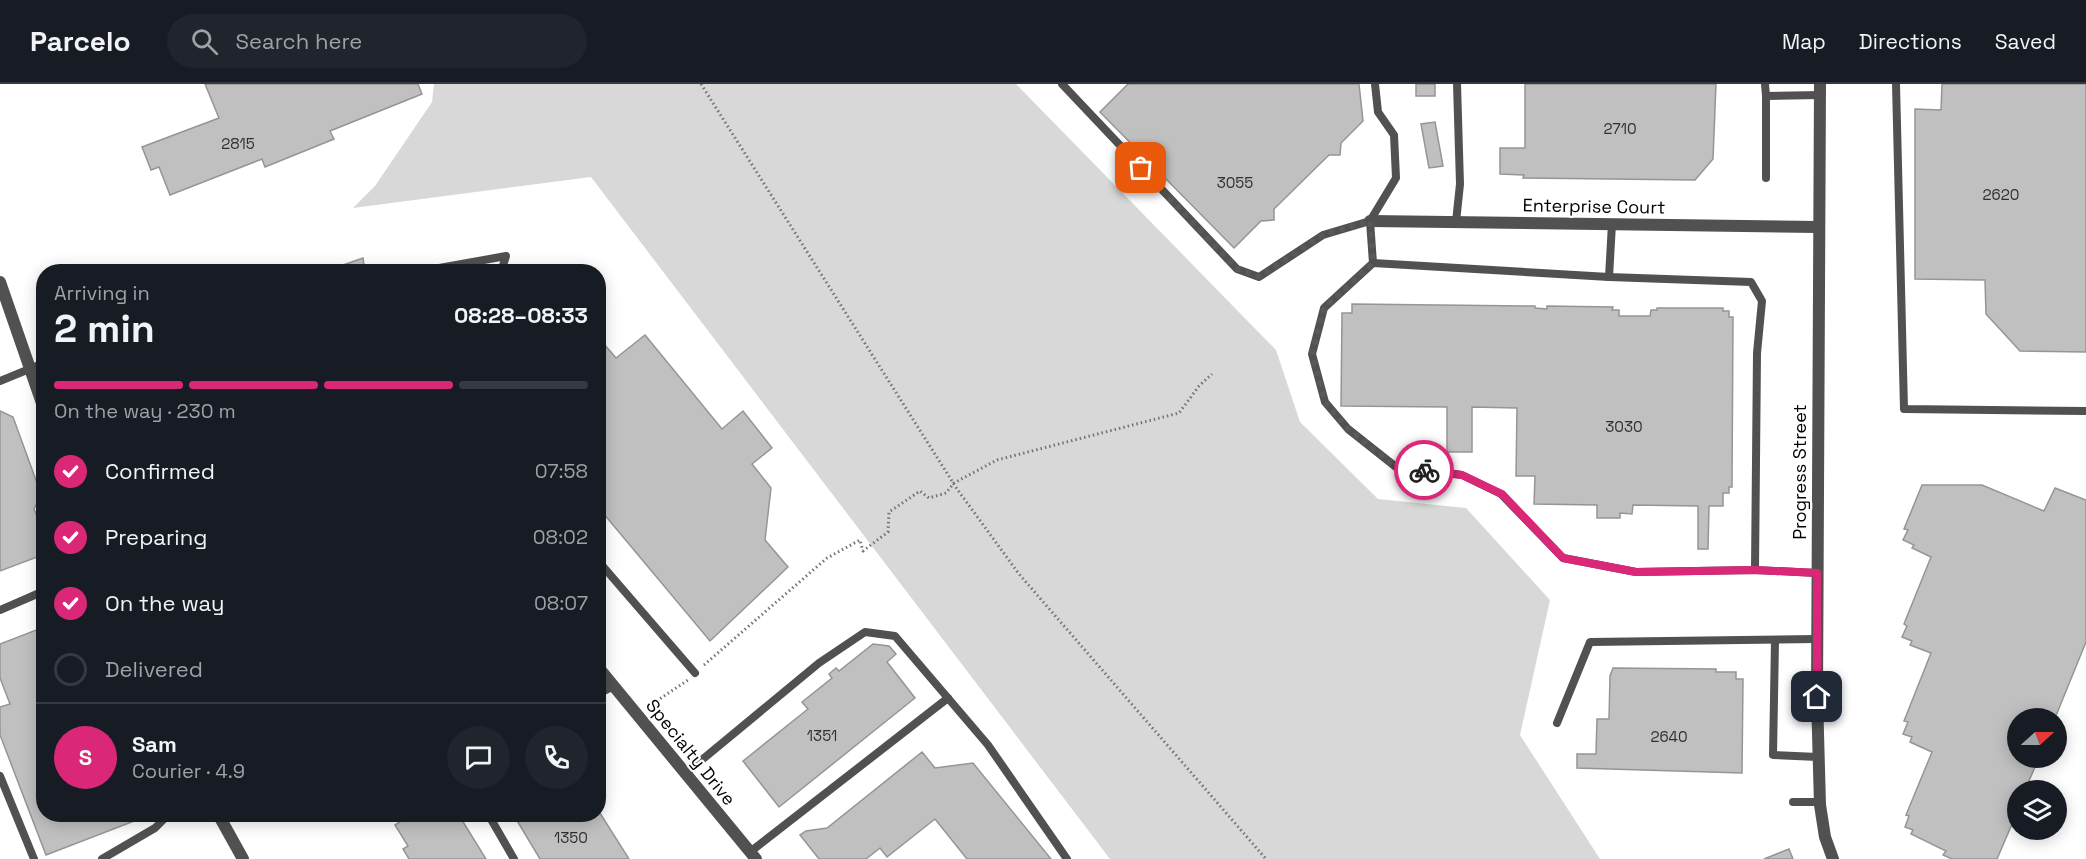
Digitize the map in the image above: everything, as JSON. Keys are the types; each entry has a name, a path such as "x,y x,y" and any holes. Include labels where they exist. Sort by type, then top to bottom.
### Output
{"street":[{"name":"Progress Street","path":"1820,90 1818,757 1820,802 1825,837 1833,859"},
{"name":"Enterprise Court","path":"1370,221 1818,227"},
{"path":"0,282 36,387"},
{"name":"Specialty Drive","path":"606,677 753,855"},
{"path":"222,822 243,859"}],"lane":[{"path":"1062,84 1237,269 1259,277 1323,235 1370,221"},
{"path":"1373,263 1370,221 1396,178 1394,135 1378,112 1375,84"},
{"path":"1456,84 1460,184 1456,222"},
{"path":"1766,84 1766,178"},
{"path":"1896,84 1904,409 2086,411"},
{"path":"1766,96 1820,90"},
{"path":"1609,277 1612,224"},
{"path":"462,264 506,256 504,264"},
{"path":"1755,570 1758,353 1762,300 1751,282 1609,277 1373,263 1324,308 1312,354 1325,402 1348,429 1396,467 1462,475 1502,494 1563,558 1636,572 1755,570 1817,573"},
{"path":"0,381 36,366"},
{"path":"606,571 695,673"},
{"path":"0,610 36,594"},
{"path":"686,773 819,663 865,632 895,636 988,745 1067,859"},
{"path":"1557,723 1590,642 1817,639"},
{"path":"1775,641 1773,755 1818,757"},
{"path":"606,690 614,687"},
{"path":"753,855 948,698"},
{"path":"0,776 34,859"},
{"path":"1793,802 1820,802"},
{"path":"102,859 155,828 161,822"},
{"path":"493,822 514,859"}],"path":[{"path":"701,84 954,483 1019,574 1266,859"},
{"path":"637,714 679,687 826,558 860,540 863,551 888,532 888,512 920,491 929,498 946,493 954,483 997,460 1179,412 1199,386 1212,374"}],"shaded area":[{"path":"434,84 1016,84 1276,350 1300,422 1378,499 1466,508 1550,600 1520,735 1600,859 1110,859 591,177 353,208 375,186 432,102"}],"building":[{"path":"205,84 418,84 422,94 330,131 334,139 265,167 262,159 170,195 159,167 151,170 142,147 219,118"},
{"path":"1128,84 1359,84 1363,121 1341,143 1340,155 1329,155 1274,209 1274,220 1261,221 1234,248 1100,112"},
{"path":"1416,84 1435,84 1435,96 1416,96"},
{"path":"1525,84 1716,84 1713,159 1695,180 1523,178 1524,175 1500,174 1500,148 1525,148"},
{"path":"1942,84 2086,84 2086,352 2020,351 1986,314 1985,280 1915,279 1915,109 1941,110"},
{"path":"1435,122 1443,166 1429,168 1421,124"},
{"path":"363,258 364,264 346,264"},
{"path":"1352,304 1535,306 1535,308 1547,309 1547,306 1613,307 1612,310 1619,310 1619,316 1650,316 1651,310 1657,310 1657,308 1723,308 1723,311 1729,311 1729,317 1733,317 1732,487 1729,487 1729,493 1723,493 1723,506 1709,506 1708,549 1698,549 1698,506 1633,505 1632,514 1620,513 1620,518 1597,518 1597,505 1534,504 1535,476 1516,476 1517,408 1472,407 1472,452 1447,452 1447,407 1341,406 1342,313 1352,313"},
{"path":"645,335 722,429 743,411 772,448 752,464 771,488 765,540 788,567 710,641 606,517 606,346 616,358"},
{"path":"0,411 13,417 36,480 34,509 36,514 36,558 0,571"},
{"path":"1922,485 1982,485 2044,511 2055,488 2086,500 2086,642 2059,708 2007,708 2007,768 2035,768 2029,780 2007,780 2007,836 1997,859 1952,859 1943,855 1946,851 1911,834 1913,830 1905,827 1909,816 1906,815 1932,752 1910,742 1912,737 1903,734 1908,722 1904,721 1931,653 1910,645 1912,641 1902,637 1907,626 1904,624 1931,557 1912,548 1914,545 1903,540 1908,530 1904,529"},
{"path":"36,630 36,822 132,822 46,855 0,735 0,707 10,704 0,678 0,644"},
{"path":"873,644 889,646 896,654 887,662 915,698 779,807 743,761 808,709 802,702 832,678 829,674 836,668 839,671"},
{"path":"1613,668 1716,669 1716,672 1736,672 1736,679 1743,679 1742,773 1577,768 1577,754 1596,754 1597,719 1609,719 1610,676"},
{"path":"922,752 935,768 973,763 1051,859 967,859 935,819 887,857 880,848 866,859 819,859 800,835 806,831 827,828"},
{"path":"400,822 463,822 486,859 409,859 403,849 408,846 395,825"},
{"path":"518,822 606,822 629,859 540,859"},
{"path":"1789,849 1793,859 1764,859"}],"way so far":[{"path":"1141,168 1237,269 1259,277 1323,235 1370,221 1373,263 1324,308 1312,354 1325,402 1348,429 1396,467 1424,470"}],"route":[{"path":"1424,470 1462,475 1502,494 1563,558 1636,572 1755,570 1817,573 1817,697"}]}
